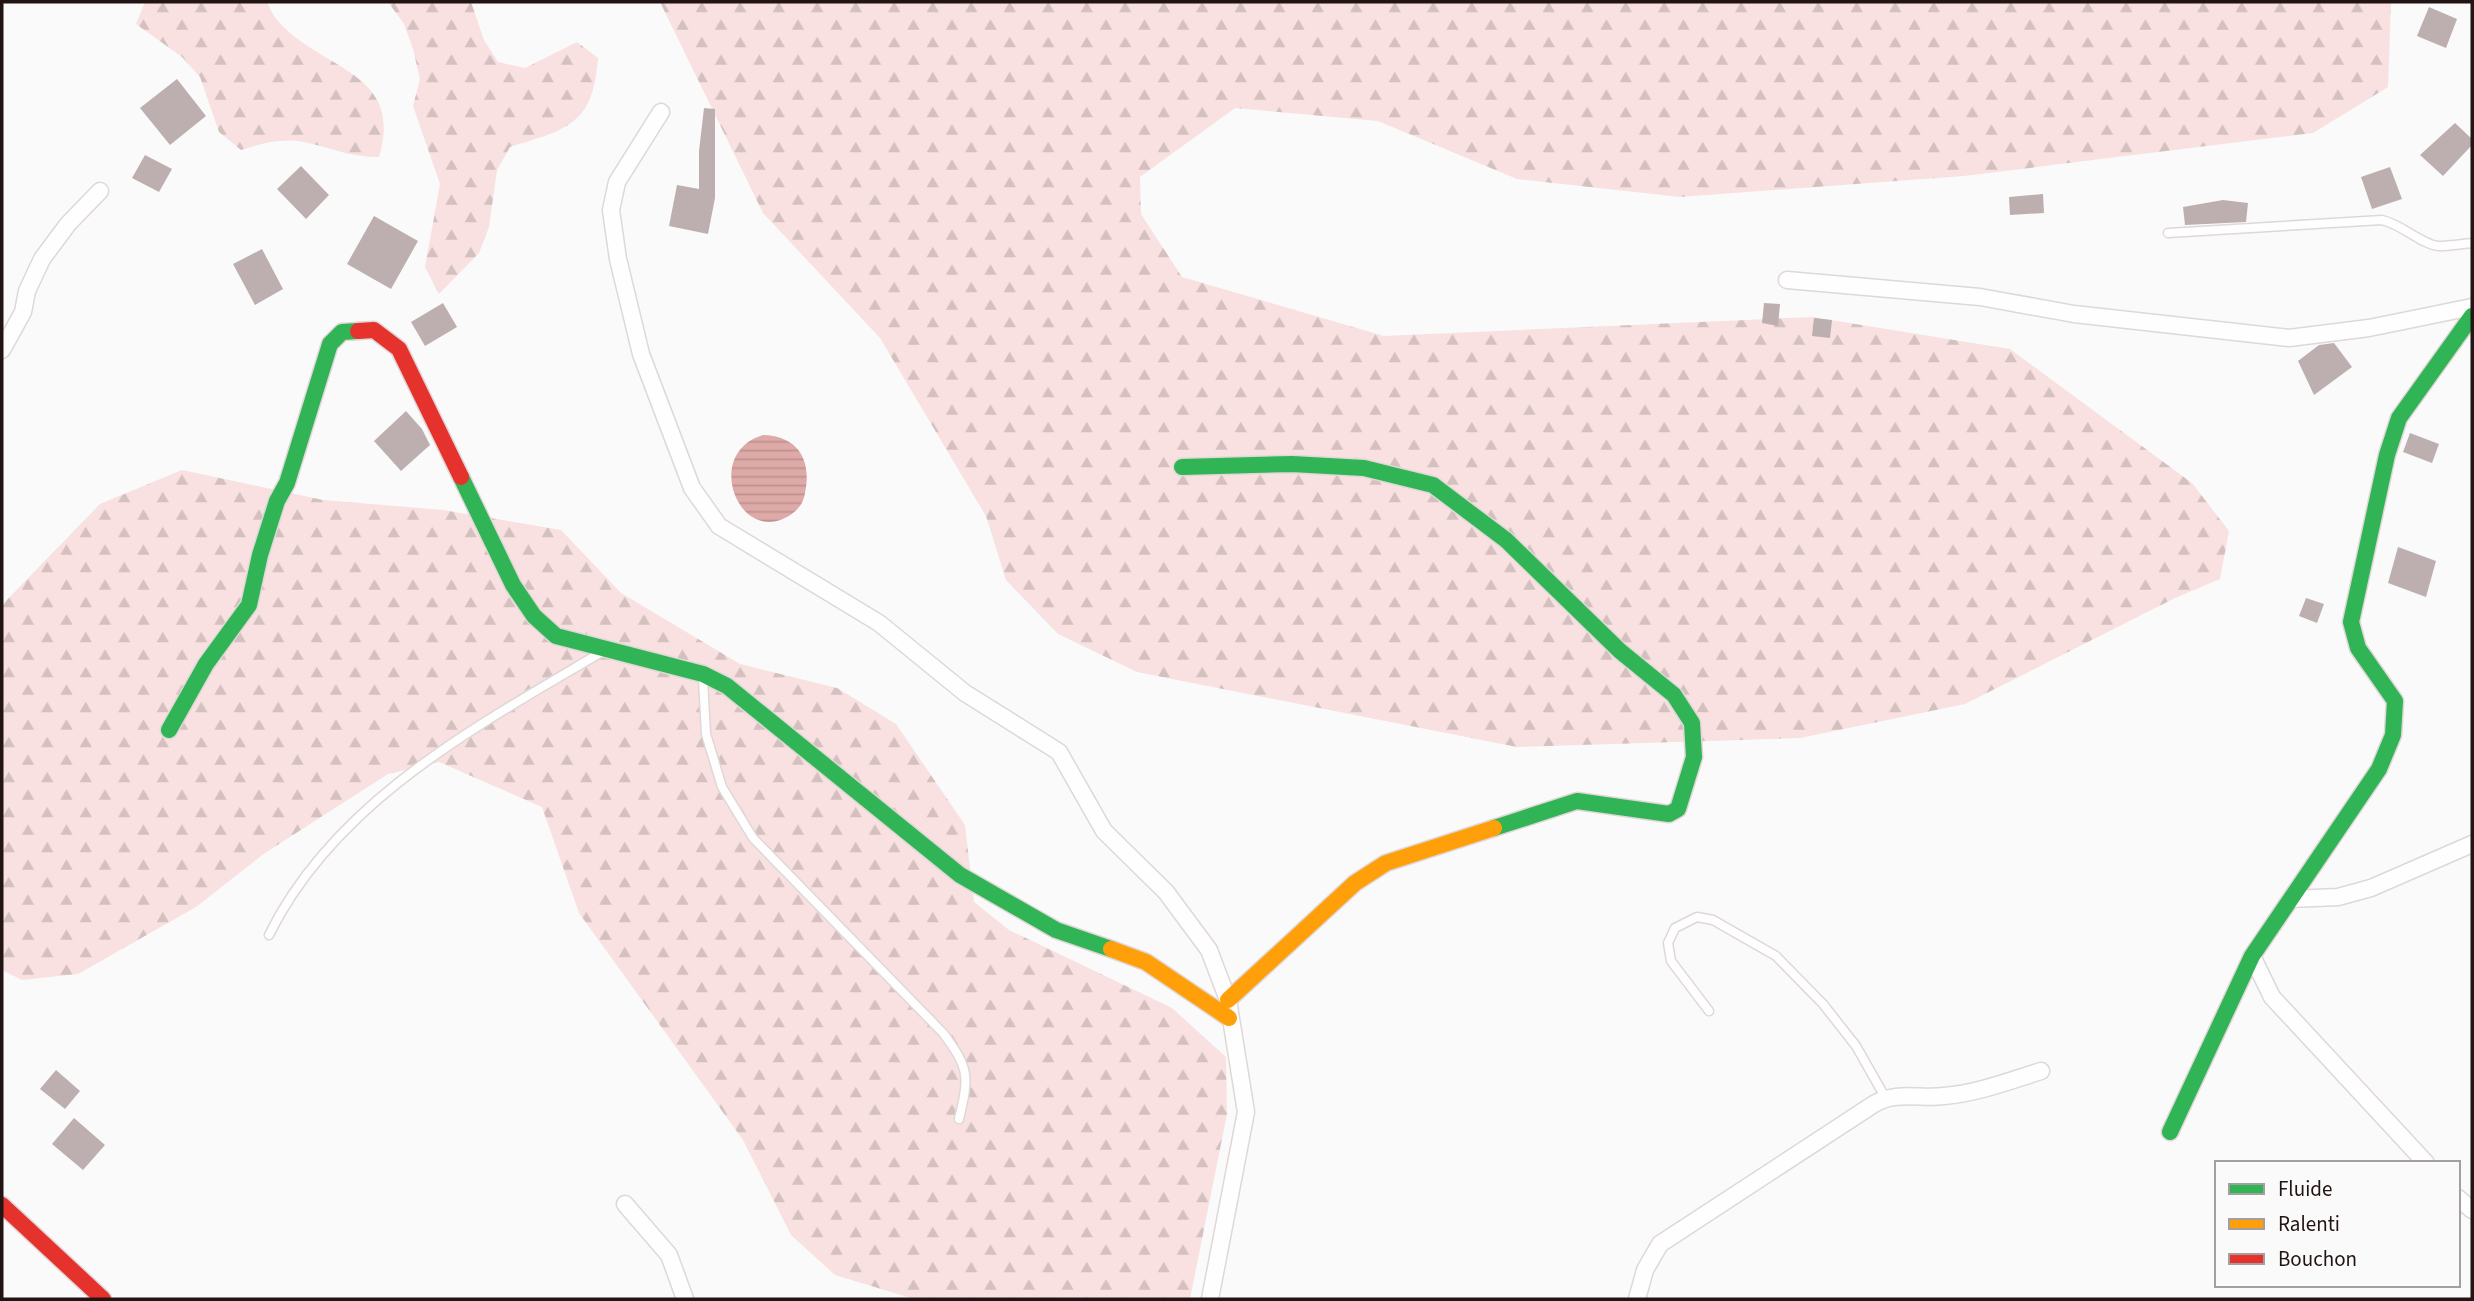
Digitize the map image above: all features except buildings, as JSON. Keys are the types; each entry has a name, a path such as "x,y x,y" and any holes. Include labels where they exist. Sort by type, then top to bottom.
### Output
{"street":[{"path":"661,112 617,182 611,210 618,258 641,354 692,488 719,526 879,623 965,693 1059,752 1104,831 1166,891 1209,950 1228,1000 1246,1112 1210,1299"},
{"path":"2,350 23,312 27,291 42,259 68,224 100,191"},
{"path":"1787,280 1980,297 2074,313 2289,338 2369,328 2472,307"},
{"path":"2170,1132 2252,956 2379,769 2393,735 2395,701 2381,677 2358,648 2351,622 2387,455 2399,418 2472,316"},
{"path":"169,730 199,675 249,605 257,579 260,555 277,501 287,483 330,344 342,332 374,330 399,349 513,585 534,616 556,636 703,674 727,686 960,875 1056,930 1146,962 1229,1018"},
{"path":"1182,467 1292,464 1364,468 1433,485 1506,540 1620,651 1674,695 1692,723 1694,757 1678,809 1669,814 1653,814 1577,801 1386,863 1355,883 1228,1000"},
{"path":"2291,899 2338,897 2371,888 2472,844"},
{"path":"2252,956 2272,997 2424,1161"},
{"path":"1637,1299 1645,1270 1660,1244 1885,1097 1943,1097 1980,1091 2041,1071"},
{"path":"2,1205 103,1299"},
{"path":"625,1205 670,1255 685,1299"}],"lane":[{"path":"2168,233 2382,220 2400,225 2422,240 2437,246 2472,243"},
{"path":"269,935 300,883 323,853 381,797 468,734 606,649"},
{"path":"703,674 706,734 723,787 753,838 943,1033 961,1056 968,1083 959,1119"},
{"path":"1709,1011 1671,961 1668,943 1675,928 1697,917 1713,920 1776,956 1823,1004 1856,1046 1885,1097"}],"green space":[{"path":"145,2 267,2 276,19 295,37 354,75 370,89 380,106 384,128 379,157 356,155 290,141 269,142 241,150 219,132 200,77 182,57 136,24"},
{"path":"388,2 471,2 484,40 498,62 525,68 577,42 598,58 590,98 574,121 548,135 510,147 497,170 489,227 479,253 439,294 425,267 440,184 413,106 420,79 413,49 404,24"},
{"path":"660,2 2391,2 2388,87 2313,133 1964,176 1680,197 1517,179 1378,121 1235,108 1140,177 1141,214 1182,277 1384,336 1812,317 2010,349 2192,483 2229,531 2220,579 2175,598 1965,704 1800,738 1517,747 1137,672 1058,634 1006,580 986,516 880,338 763,213"},
{"path":"182,470 323,500 443,510 561,530 621,593 740,664 837,688 896,724 965,825 974,902 1009,930 1172,1008 1226,1057 1227,1114 1190,1299 914,1299 835,1275 791,1235 743,1140 579,913 542,807 439,762 388,774 265,853 196,907 78,974 22,980 2,970 2,605 100,504"}],"shaded area":[{"path":"763,435 775,436 794,445 804,460 807,481 799,507 787,517 769,522 754,518 742,508 734,493 731,476 735,459 745,445"}],"traffic: fast":[{"path":"2170,1132 2252,956 2379,769 2393,735 2395,701 2358,648 2351,622 2387,455 2399,418 2472,316"},
{"path":"169,730 206,664 249,605 260,555 277,501 287,483 330,344 342,332 358,331"},
{"path":"1182,467 1292,464 1364,468 1433,485 1506,540 1620,651 1674,695 1692,723 1694,757 1678,809 1669,814 1577,801 1494,828"},
{"path":"461,477 513,585 534,616 556,636 703,674 727,686 960,875 1056,930 1111,949"}],"traffic: slow":[{"path":"1228,1000 1355,883 1386,863 1494,828"},
{"path":"1111,949 1146,962 1229,1018"}],"traffic: jam":[{"path":"358,331 374,330 399,349 461,477"},
{"path":"2,1205 103,1299"}]}
